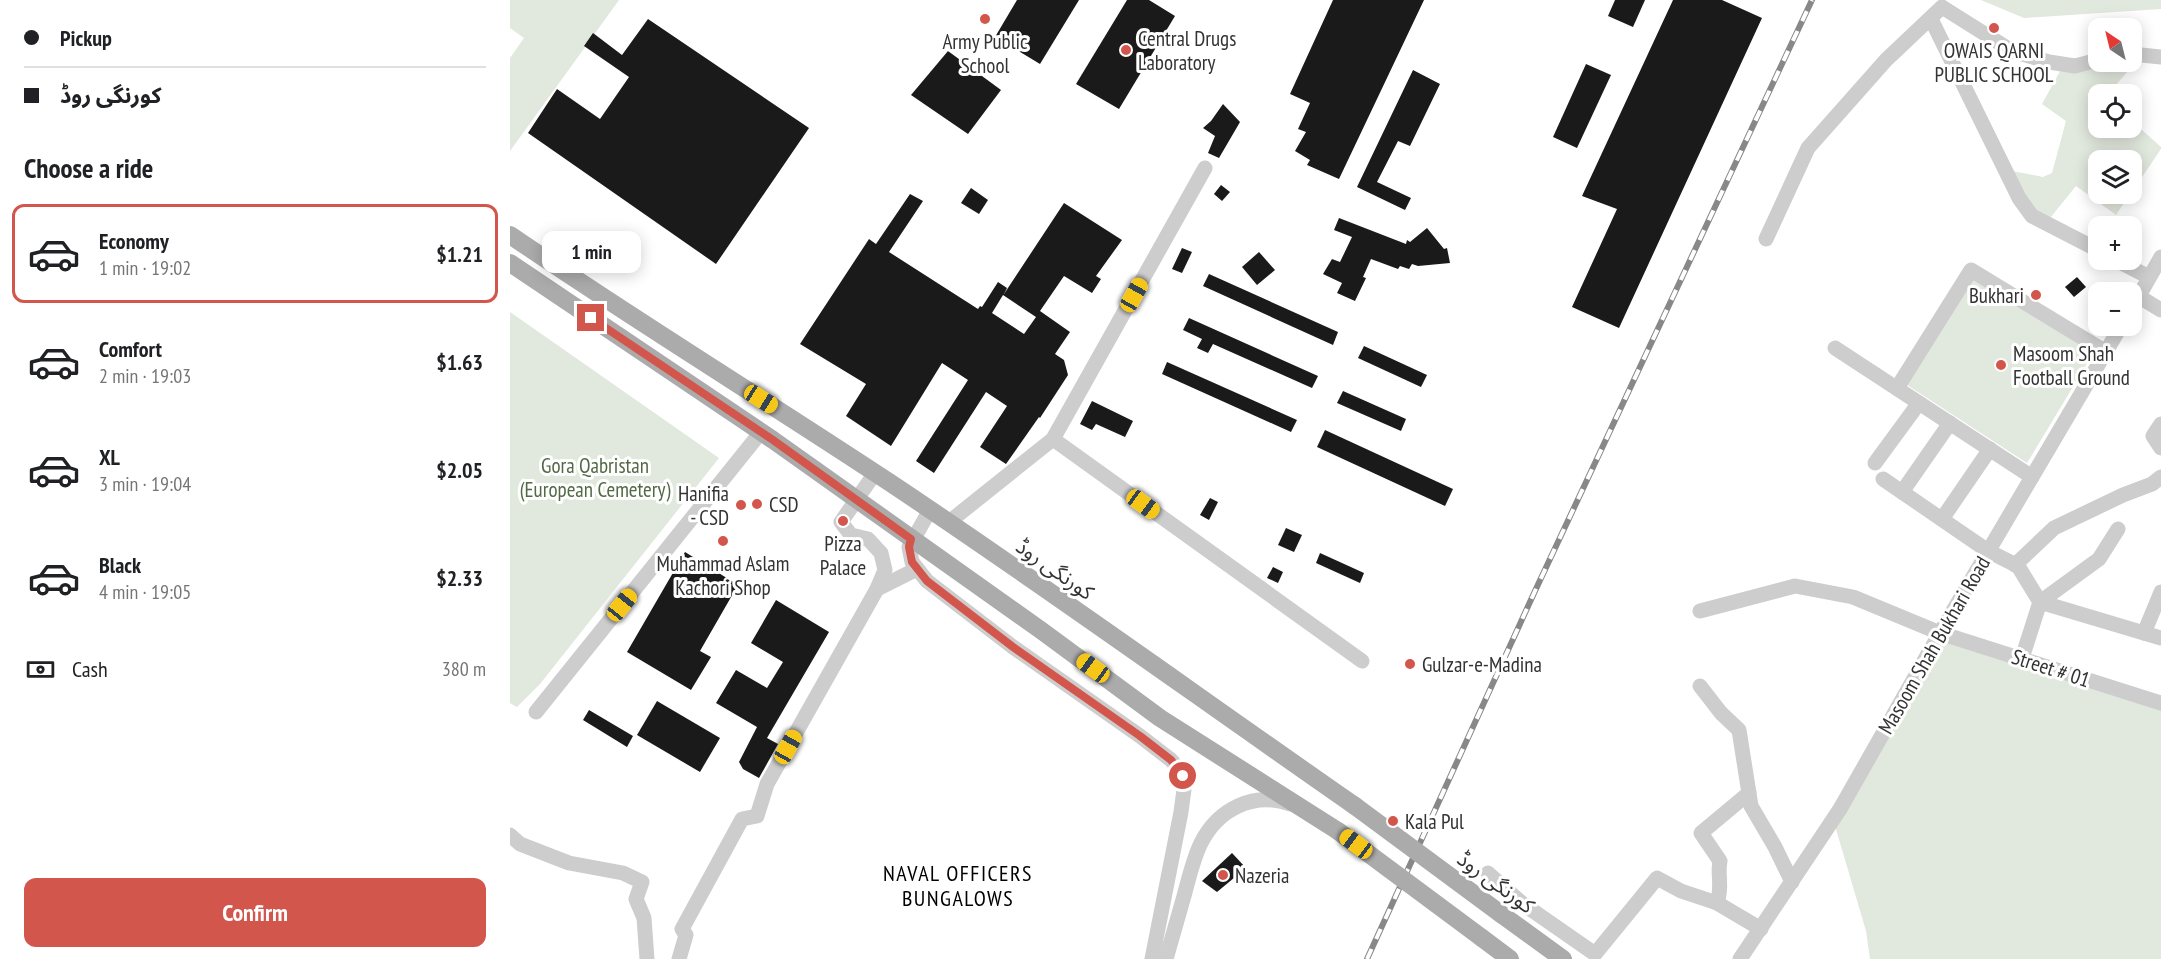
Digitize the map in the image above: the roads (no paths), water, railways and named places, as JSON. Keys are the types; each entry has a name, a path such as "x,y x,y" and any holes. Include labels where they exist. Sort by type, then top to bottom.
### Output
{"main road":[{"name":"کورنگی روڈ","path":"510,235 652,330 949,522 1355,806 1563,959"},
{"path":"510,264 761,432 1042,631 1160,718 1338,831 1510,959"}],"street":[{"path":"1766,239 1808,148 1886,60 1941,7 2012,51 2049,62 2075,66 2088,63"},
{"path":"1930,19 2019,198 2032,216 2088,245"},
{"path":"2142,55 2161,57"},
{"path":"949,522 1053,439 1205,168"},
{"path":"2142,290 2161,257"},
{"path":"1897,388 1971,270 2106,352"},
{"path":"2135,270 2149,277"},
{"path":"2142,304 2161,310"},
{"name":"Masoom Shah Bukhari Road","path":"1740,959 1840,809 1940,633 2115,336"},
{"path":"1835,348 2032,477"},
{"path":"1875,463 1919,403"},
{"path":"1902,492 1950,423"},
{"path":"2161,424 2153,436 2161,448"},
{"path":"536,712 761,432"},
{"path":"1053,439 1362,661"},
{"path":"1942,519 1990,449"},
{"path":"679,959 686,935 682,929 742,819 757,816 767,784 877,589 885,570 881,553 868,539 851,535 841,522 875,473"},
{"path":"2015,565 2054,528 2123,495 2152,484 2161,477"},
{"path":"1883,479 1988,551 2015,565 2040,602 2161,638"},
{"path":"930,510 911,539 909,547 916,569 927,581 1013,647 1140,736 1180,770 1185,782 1185,792 1152,959"},
{"path":"2022,658 2040,602 2099,559 2118,529"},
{"path":"877,589 916,569"},
{"name":"Street # 01","path":"1700,611 1796,586 1853,597 1940,633 2161,703"},
{"path":"2144,633 2161,591"},
{"path":"1700,686 1721,713 1739,730 1751,806 1792,882"},
{"path":"1717,903 1721,884 1718,868 1720,861 1701,832 1749,794"},
{"path":"1166,959 1196,854 1220,817 1234,807 1251,801 1267,799 1280,801 1307,811"},
{"path":"510,835 520,844 569,863 623,873 642,882 636,899 644,918 647,959"},
{"path":"1488,873 1524,904 1598,957 1657,878 1681,891 1717,903 1761,929"}],"railway":[{"path":"1367,959 1535,591 1812,0"}],"place":[{"name":"Army Public School","path":"985,19"},
{"name":"OWAIS QARNI PUBLIC SCHOOL","path":"1994,28"},
{"name":"Central Drugs Laboratory","path":"1126,50"},
{"name":"Bukhari","path":"2036,295"},
{"name":"Masoom Shah Football Ground","path":"2001,365"},
{"name":"CSD","path":"757,504"},
{"name":"Hanifia - CSD","path":"741,505"},
{"name":"Pizza Palace","path":"843,521"},
{"name":"Muhammad Aslam Kachori Shop","path":"723,541"},
{"name":"Gulzar-e-Madina","path":"1410,664"},
{"name":"Kala Pul","path":"1393,821"},
{"name":"Nazeria","path":"1223,875"}],"district":[{"name":"NAVAL OFFICERS BUNGALOWS","path":"958,886"}],"park label":[{"name":"Gora Qabristan (European Cemetery)","path":"595,477"}]}
